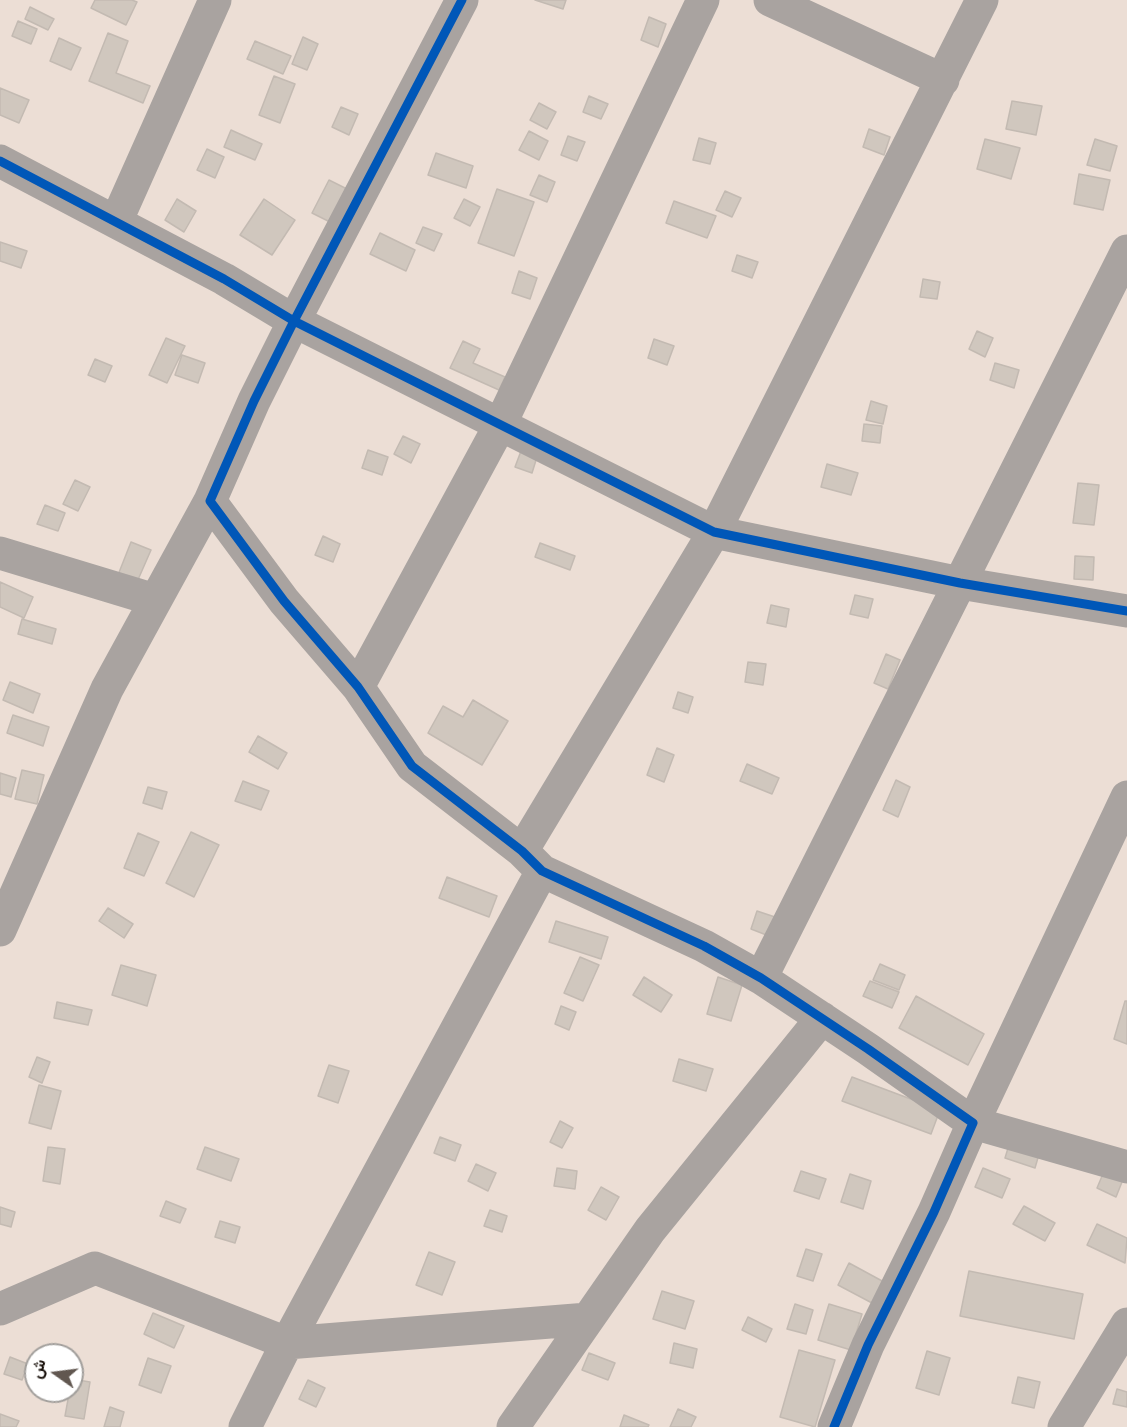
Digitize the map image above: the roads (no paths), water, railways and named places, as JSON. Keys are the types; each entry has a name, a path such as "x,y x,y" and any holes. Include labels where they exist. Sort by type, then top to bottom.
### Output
{"street":[{"path":"116,222 215,0"},
{"path":"0,930 106,689 210,501 254,401 294,321 462,0"},
{"path":"358,687 500,425 703,0"},
{"path":"770,0 943,80"},
{"path":"245,1427 532,861 714,532 982,0"},
{"path":"0,161 224,279 294,321 714,532 960,583 1127,611"},
{"path":"761,978 1127,251"},
{"path":"210,501 284,601 358,687 412,766 532,861 704,946 761,978 973,1123 1127,1167"},
{"path":"0,553 155,600"},
{"path":"834,1427 868,1345 934,1212 973,1123 1127,797"},
{"path":"513,1427 650,1230 822,1018"},
{"path":"0,1309 95,1268 287,1343 588,1319"},
{"path":"1064,1427 1127,1324"}]}
